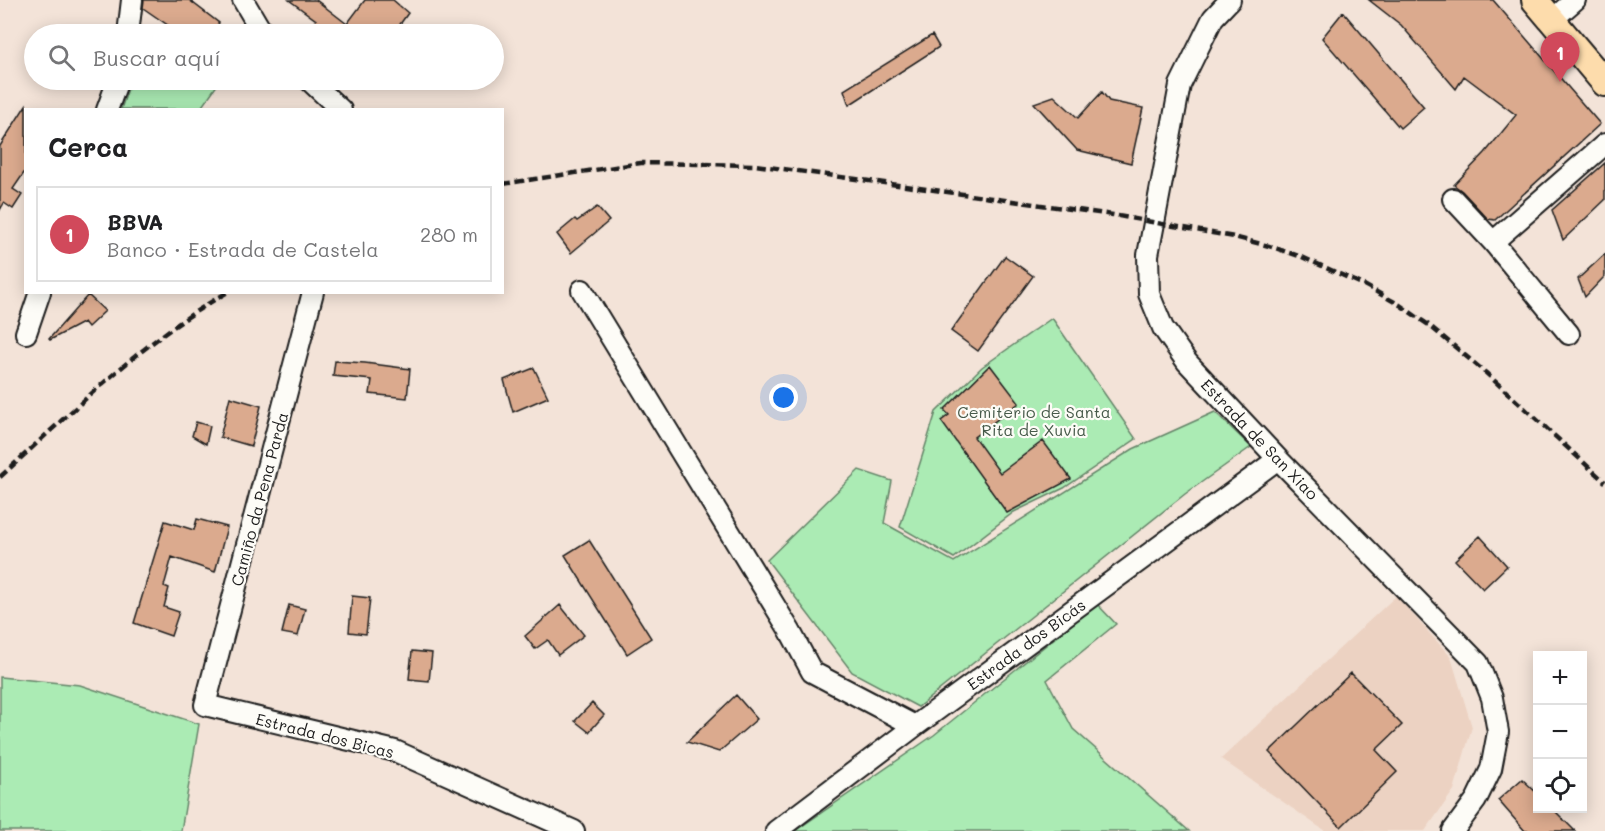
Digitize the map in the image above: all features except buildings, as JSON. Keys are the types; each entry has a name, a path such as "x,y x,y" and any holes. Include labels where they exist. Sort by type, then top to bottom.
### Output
{"main road":[{"path":"1535,0 1605,83"}],"street":[{"path":"129,24 132,0"},
{"path":"243,0 257,24"},
{"name":"Estrada de San Xiao","path":"1230,0 1214,18 1180,85 1148,255 1149,294 1163,328 1187,362 1278,459 1478,663 1492,698 1498,732 1491,769 1476,800 1453,831"},
{"path":"1552,20 1575,0"},
{"path":"108,108 114,90"},
{"path":"320,90 339,108"},
{"path":"1493,242 1605,144"},
{"path":"1453,199 1493,242 1569,334"},
{"path":"582,290 790,631 812,672 915,726"},
{"path":"26,333 39,294"},
{"name":"Camiño da Pena Parda","path":"206,705 312,294"},
{"name":"Estrada dos Bicás","path":"776,831 1278,459"},
{"name":"Estrada dos Bicas","path":"206,705 395,751 574,831"}],"shaded area":[{"path":"1396,596 1451,657 1472,727 1454,790 1425,831 1325,831 1221,759"}],"green space":[{"path":"128,90 214,90 201,108 121,108"},
{"name":"Cemiterio de Santa Rita de Xuvia","path":"1052,318 1136,439 1064,488 1014,512 954,558 900,527 936,412 982,367"},
{"path":"1215,412 1251,447 1185,494 918,707 852,672 767,560 859,470 892,481 884,523 954,562 1133,449"},
{"path":"1097,604 1116,624 1047,680 1073,729 1189,831 795,831 934,735"},
{"path":"0,677 80,685 199,724 181,831 0,831"}],"railway":[{"path":"504,184 641,163 755,165 1113,215 1234,237 1269,246 1302,257 1364,285 1400,305 1430,326 1486,373 1605,482"},
{"path":"0,477 137,354 225,294"}],"place":[{"name":"BBVA","path":"1560,82"}]}
